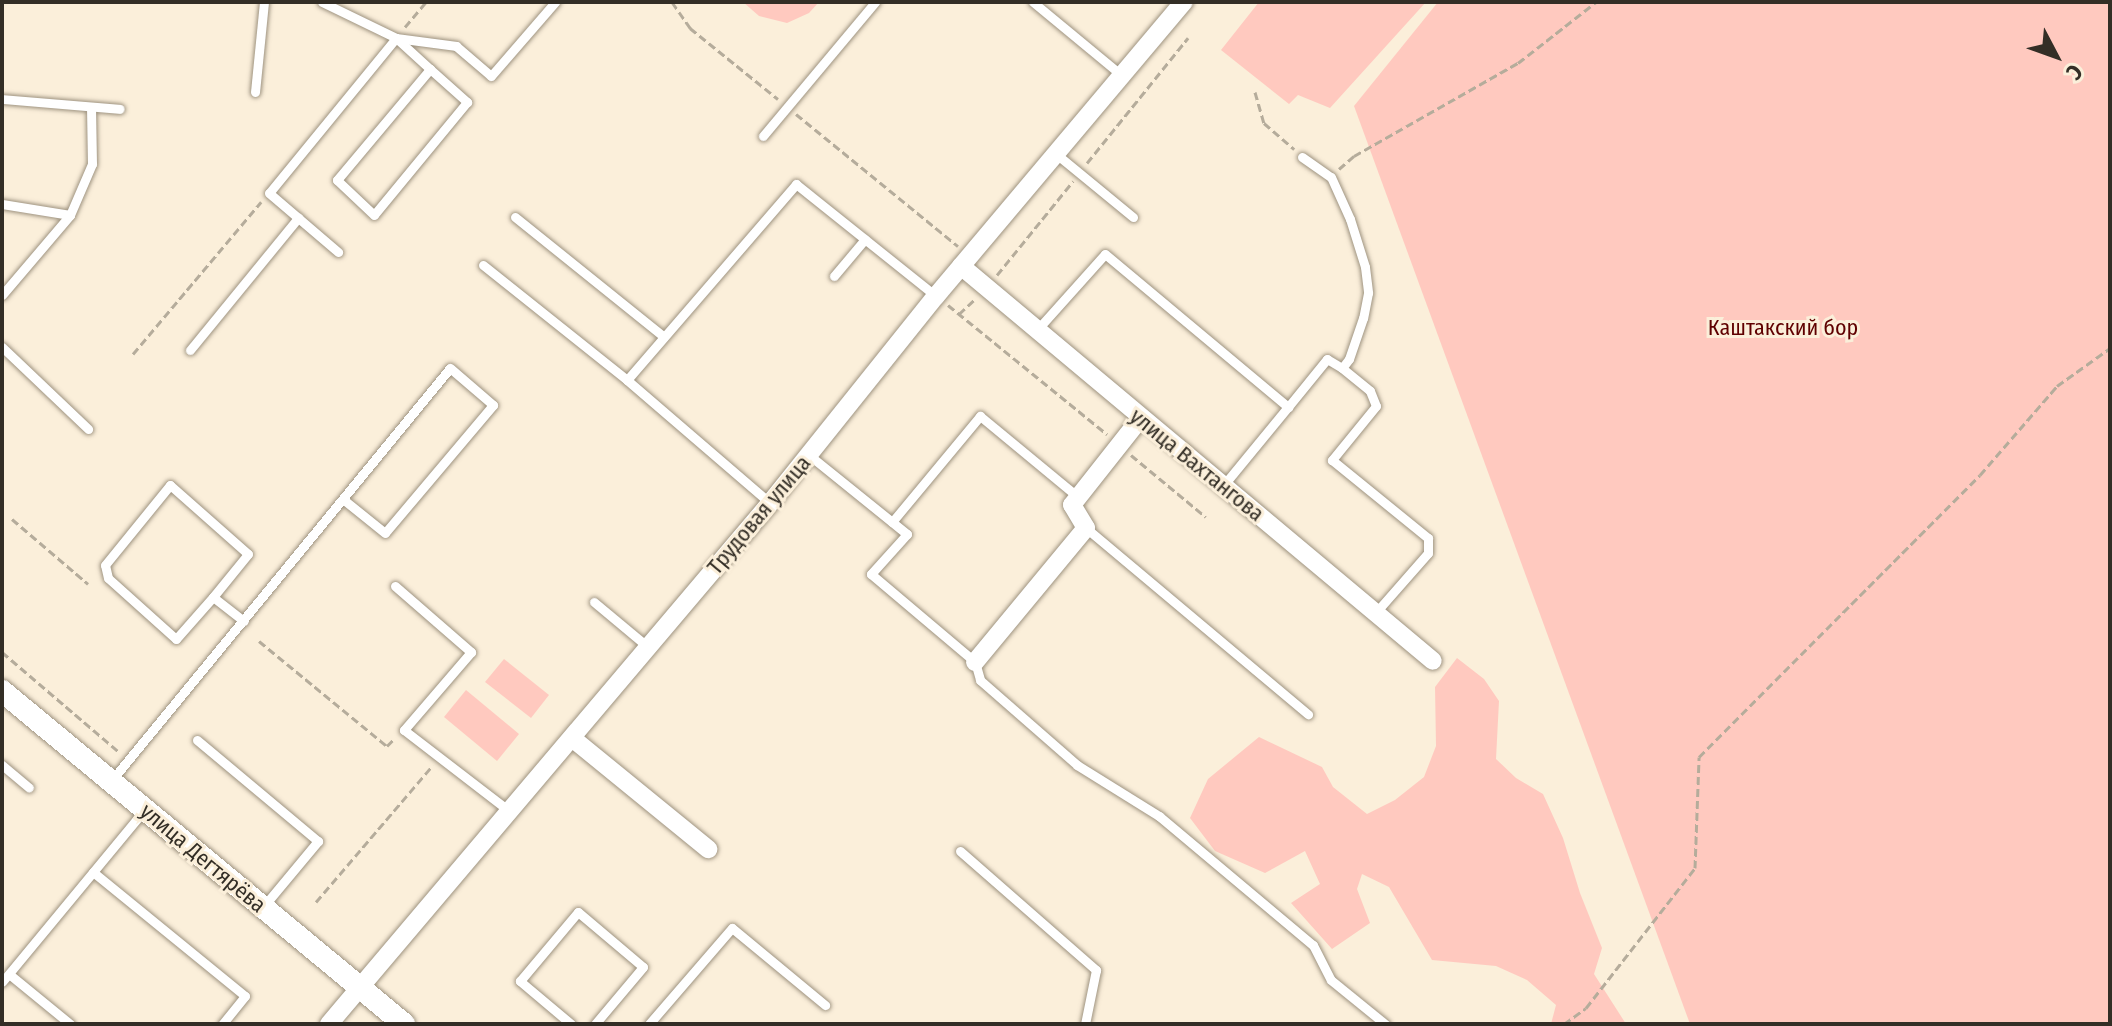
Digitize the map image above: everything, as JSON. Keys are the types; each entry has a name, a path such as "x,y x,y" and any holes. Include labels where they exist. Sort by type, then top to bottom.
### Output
{"street":[{"name":"Трудовая улица","path":"329,1024 770,503 936,296 1120,74 1184,2"},
{"name":"улица Вахтангова","path":"966,261 1036,331 1377,611 1433,661"},
{"path":"975,662 1086,528 1072,505 1140,419"},
{"name":"улица Дегтярёва","path":"2,691 404,1024"},
{"path":"572,738 708,849"}],"lane":[{"path":"255,92 264,2"},
{"path":"322,2 396,38 467,102 374,215 337,180 430,69"},
{"path":"396,38 456,46 491,76 555,2"},
{"path":"763,136 875,2"},
{"path":"1033,2 1120,74"},
{"path":"338,252 269,193 396,38"},
{"path":"2,99 120,109"},
{"path":"2,295 70,215 92,164 91,108"},
{"path":"1055,153 1133,217"},
{"path":"1302,157 1331,177 1350,219 1365,267 1368,293 1349,359 1342,368"},
{"path":"627,380 796,184 936,296"},
{"path":"2,204 70,215"},
{"path":"515,217 664,337"},
{"path":"190,350 298,218"},
{"path":"834,276 865,239"},
{"path":"1036,331 1105,254 1288,407"},
{"path":"483,265 627,380 770,503"},
{"path":"2,347 88,429"},
{"path":"1223,486 1327,359 1342,368 1370,391 1376,406 1332,460 1428,538 1428,553 1377,611"},
{"path":"111,781 450,368 493,405 385,533 344,500"},
{"path":"892,522 980,416 1079,497"},
{"path":"809,455 907,534 871,574 975,662 980,680 1077,765 1159,816 1313,945 1331,980 1385,1024"},
{"path":"170,485 248,554 213,597 176,639 108,578 105,565 170,485"},
{"path":"1086,528 1308,714"},
{"path":"395,586 471,652 404,730 509,811"},
{"path":"213,597 244,621"},
{"path":"594,602 648,647"},
{"path":"197,740 318,841 263,907"},
{"path":"2,765 29,788"},
{"path":"70,1024 5,978 145,809"},
{"path":"960,851 1096,970 1085,1024"},
{"path":"93,872 245,996 222,1024"},
{"path":"571,1024 520,981 578,912 643,967 595,1024"},
{"path":"649,1024 732,928 825,1005"}],"path":[{"path":"396,38 426,2"},
{"path":"672,2 690,28 788,107 966,261"},
{"path":"1331,177 1354,156 1518,63 1596,2"},
{"path":"1255,92 1264,123 1302,157"},
{"path":"133,354 269,193"},
{"path":"936,296 1206,517"},
{"path":"1564,1024 1586,1008 1695,868 1699,757 1959,496 2057,386 2110,348"},
{"path":"12,519 88,584"},
{"path":"259,641 387,746 404,730"},
{"path":"2,652 129,761"},
{"path":"316,902 440,756"}],"green space":[{"path":"743,2 819,2 809,13 787,23 759,16"},
{"path":"1259,2 1426,2 1330,108 1298,95 1289,104 1221,50"},
{"name":"Каштакский бор","path":"1438,2 2110,2 2110,1024 1690,1024 1354,106"},
{"path":"1457,658 1484,679 1499,701 1496,759 1516,778 1543,794 1563,838 1602,948 1594,974 1626,1024 1551,1024 1556,1005 1527,980 1496,966 1432,960 1389,887 1362,874 1357,889 1370,923 1332,949 1291,903 1320,884 1305,851 1265,873 1215,851 1190,818 1208,779 1259,737 1322,767 1333,787 1367,814 1395,800 1424,777 1436,746 1435,687"},
{"path":"504,659 549,695 531,718 485,682"},
{"path":"466,690 519,734 497,761 444,717"}]}
